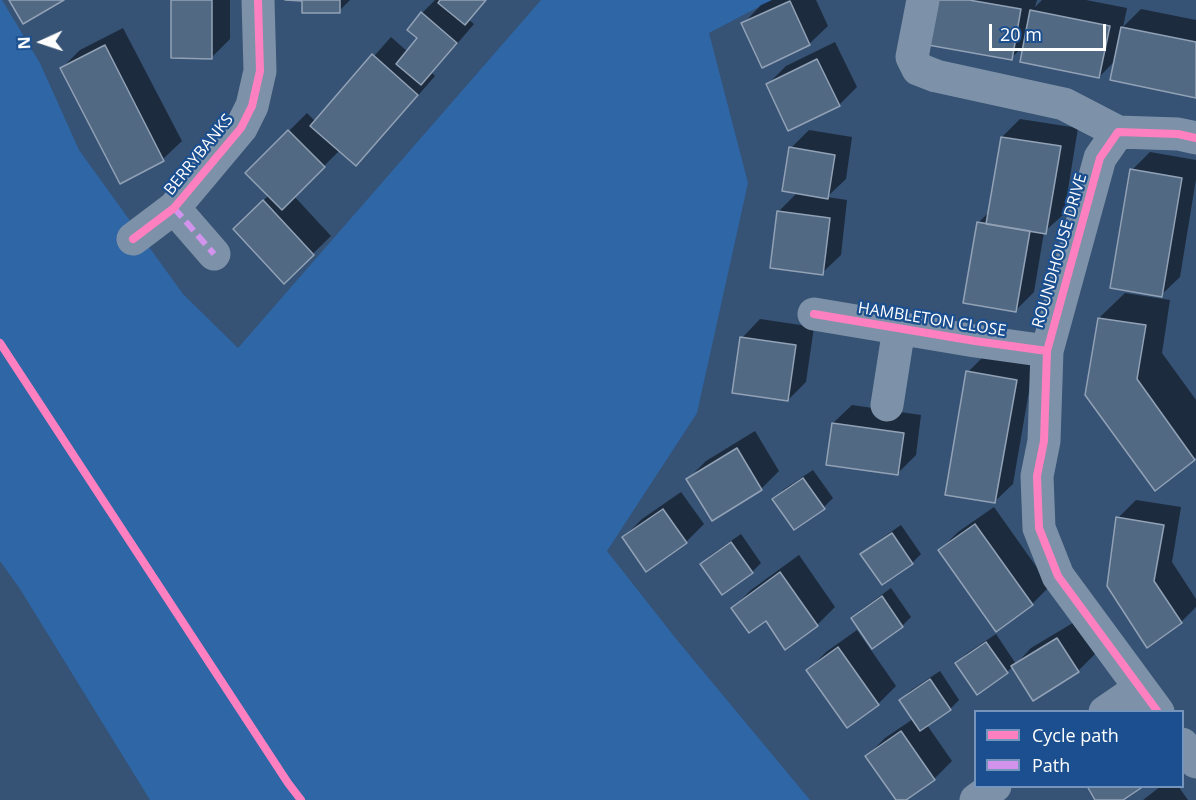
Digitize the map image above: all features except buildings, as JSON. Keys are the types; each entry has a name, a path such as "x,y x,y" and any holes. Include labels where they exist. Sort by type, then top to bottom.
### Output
{"street":[{"name":"BERRYBANKS","path":"133,239 174,208 241,128 252,106 260,71 258,0"},
{"path":"922,0 912,57 918,69 936,76 1064,104 1118,132 1178,134 1196,138"},
{"name":"ROUNDHOUSE DRIVE","path":"1118,132 1100,158 1047,351 1044,441 1037,476 1039,528 1058,576 1149,700"},
{"name":"BERRYBANKS","path":"174,208 214,254"},
{"name":"HAMBLETON CLOSE","path":"814,314 1047,351"},
{"name":"HAMBLETON CLOSE","path":"887,405 899,328"},
{"path":"1109,710 1149,700"},
{"path":"1184,747 1196,762"},
{"path":"976,800 992,788"}],"shaded area":[{"path":"0,0 40,63 79,150 183,294 238,348 541,0 772,0 709,33 748,183 697,413 607,551 677,640 810,800 150,800 20,589 0,561"}],"marked path":[{"path":"174,208 214,254"}],"cycle path":[{"path":"133,239 174,208 241,128 252,106 260,71 258,0"},
{"path":"1157,710 1058,576 1039,528 1037,476 1044,441 1047,351 1100,158 1118,132 1178,134 1196,138"},
{"path":"814,314 1047,351"},
{"path":"0,343 301,800"}]}
